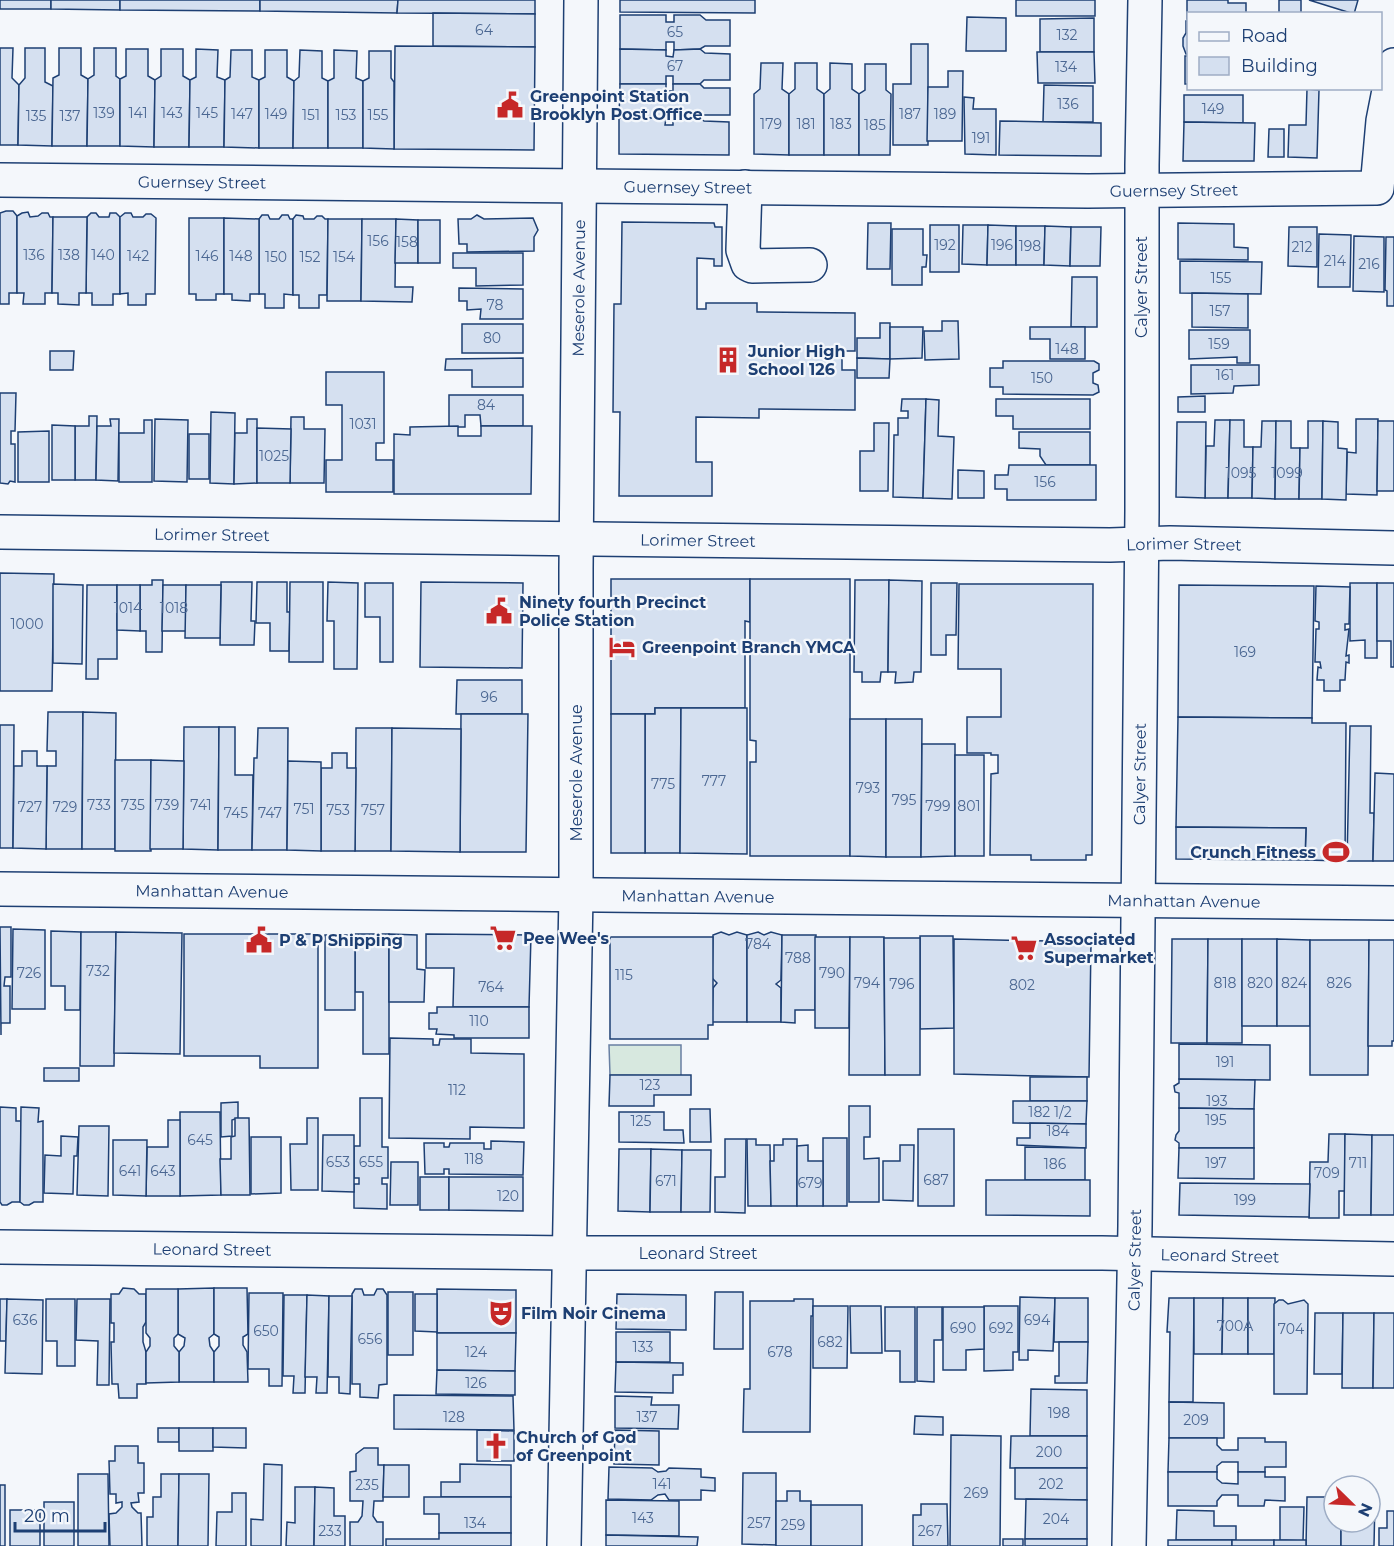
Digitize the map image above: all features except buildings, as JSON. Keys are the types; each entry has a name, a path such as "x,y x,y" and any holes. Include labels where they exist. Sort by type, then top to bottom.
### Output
{"street":[{"name":"Meserole Avenue","path":"564,1546 576,894 576,537 581,0"},
{"name":"Calyer Street","path":"1129,1546 1134,1254 1145,0"},
{"name":"Guernsey Street","path":"0,180 1142,190 1377,188 1383,121 1394,65"},
{"path":"745,187 743,250 748,264 752,266 810,265"},
{"name":"Lorimer Street","path":"0,532 1394,548"},
{"name":"Manhattan Avenue","path":"0,889 1394,903"},
{"name":"Leonard Street","path":"0,1247 570,1253 1134,1254 1394,1259"}],"shaded area":[{"path":"609,1045 681,1045 681,1076 610,1075"}],"place":[{"name":"Greenpoint Station Brooklyn Post Office","path":"510,105"},
{"name":"Junior High School 126","path":"728,360"},
{"name":"Ninety fourth Precinct Police Station","path":"499,611"},
{"name":"Greenpoint Branch YMCA","path":"622,647"},
{"name":"Crunch Fitness","path":"1336,852"},
{"name":"Pee Wee's","path":"503,938"},
{"name":"P & P Shipping","path":"259,940"},
{"name":"Associated Supermarket","path":"1024,948"},
{"name":"Film Noir Cinema","path":"501,1313"},
{"name":"Church of God of Greenpoint","path":"496,1446"}]}
